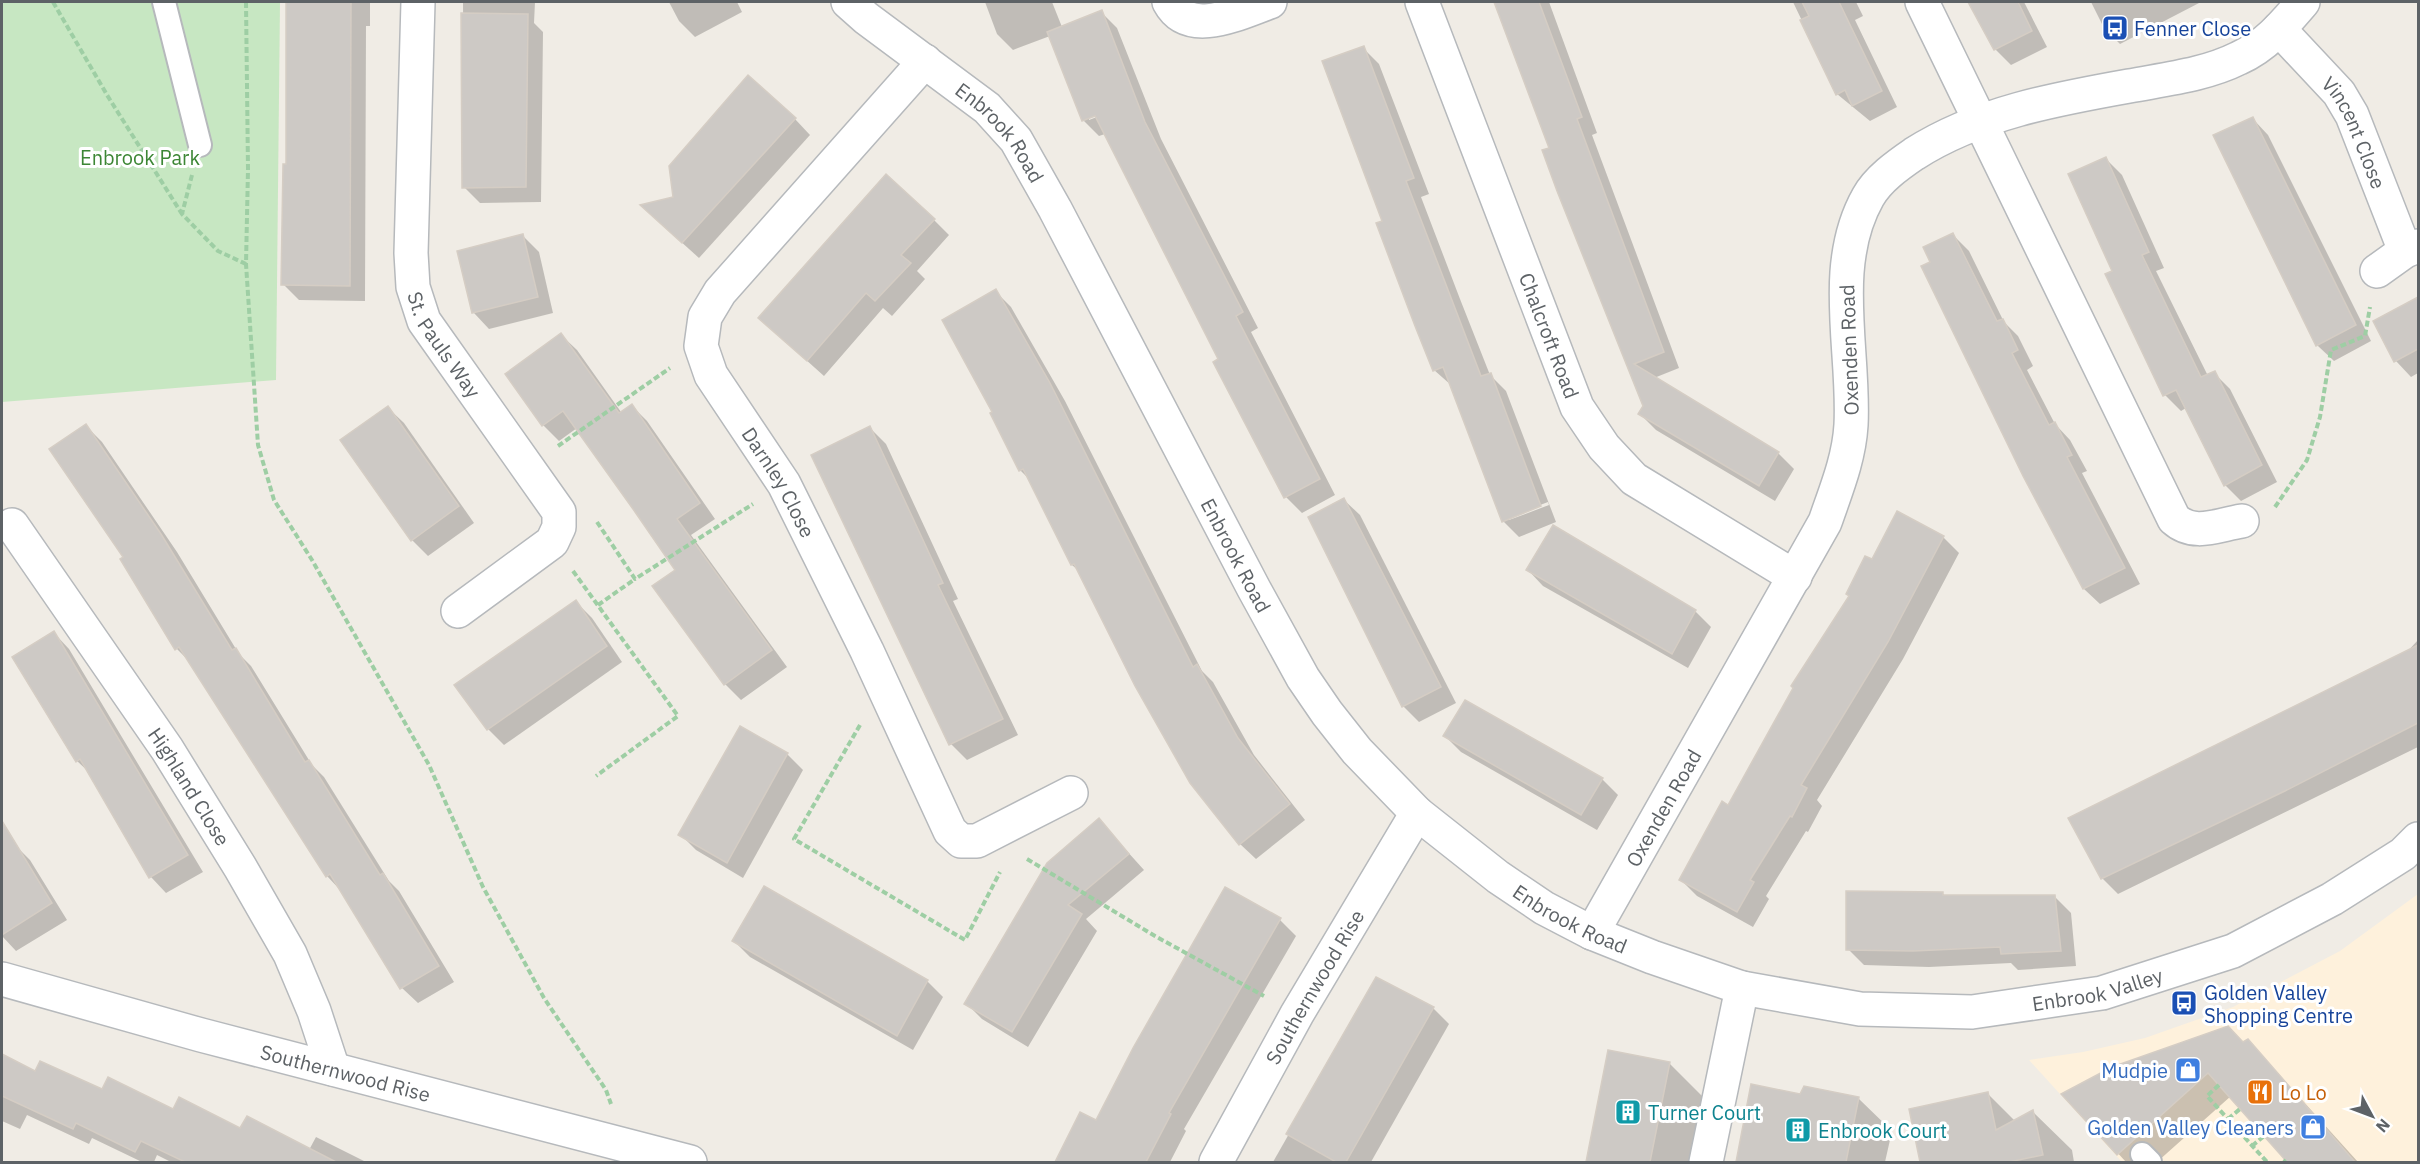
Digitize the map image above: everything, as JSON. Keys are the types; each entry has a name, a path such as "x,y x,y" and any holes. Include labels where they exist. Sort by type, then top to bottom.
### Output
{"street":[{"name":"St. Pauls Way","path":"418,2 411,253 413,287 424,321 555,505"},
{"name":"Enbrook Road","path":"848,2 866,18 987,108 1016,140 1055,209 1303,678 1357,751 1417,813 1498,877 1544,908 1592,933 1652,957 1742,988"},
{"path":"1169,2 1184,16 1201,21 1222,20 1270,2"},
{"name":"Chalcroft Road","path":"1422,2 1577,407 1604,447 1634,479 1795,576"},
{"path":"1922,2 2174,519 2191,529 2242,521"},
{"name":"Oxenden Road","path":"1592,933 1825,522 1845,465 1851,425 1846,264 1868,196 1895,167 1924,148 1982,122 2031,105 2205,71 2240,58 2279,29 2303,2"},
{"name":"Vincent Close","path":"2279,29 2339,93 2352,115 2411,249 2378,271"},
{"name":"Darnley Close","path":"926,62 720,292 705,317 701,346 711,375 784,484 950,831 961,841 977,841 1071,792"},
{"path":"458,611 552,542 559,526 559,512 555,505"},
{"name":"Highland Close","path":"12,525 166,749 240,867 290,954 314,1011 333,1069"},
{"name":"Southernwood Rise","path":"1216,1162 1297,1014 1417,813"},
{"name":"Enbrook Valley","path":"1742,988 1860,1009 1972,1012 2102,993 2233,951 2332,899 2403,854 2418,839"},
{"name":"Southernwood Rise","path":"2,979 333,1069 690,1162"},
{"path":"1706,1162 1742,988"}],"lane":[{"path":"164,2 200,145"}],"path":[{"path":"53,2 107,95 182,214 218,251 246,264"},
{"path":"246,2 248,169 246,264 258,446 274,500 312,560 429,765 483,887 544,998 606,1090 618,1126 620,1145"},
{"path":"182,214 200,145"},
{"path":"2242,521 2260,523 2265,519 2307,460 2320,417 2331,350 2365,336 2378,271"},
{"path":"528,468 701,346"},
{"path":"598,605 784,484"},
{"path":"555,505 590,512 635,579"},
{"path":"552,542 678,716 596,776"},
{"path":"882,686 794,839 965,940 1001,870"},
{"path":"1021,856 1155,936 1297,1014"},
{"path":"2219,1085 2207,1096 2267,1162"},
{"path":"2228,1119 2240,1109"},
{"path":"2252,1146 2264,1136"}],"shaded area":[{"name":"Golden Valley Shopping Centre","path":"2418,894 2418,1162 2122,1162 2029,1060 2083,1052 2145,1038 2233,1007 2340,951"}],"green space":[{"name":"Enbrook Park","path":"2,2 280,2 276,380 2,402"}],"building":[{"path":"286,2 351,2 350,286 281,285 283,164 286,164"},
{"path":"1494,2 1539,2 1582,117 1577,119 1664,352 1634,364 1779,452 1759,486 1638,414 1643,406 1557,191 1542,150 1549,148"},
{"path":"1802,2 1839,2 1882,91 1852,106 1845,90 1836,95 1800,20 1809,16"},
{"path":"1968,2 2018,2 2032,31 1994,50"},
{"path":"1102,10 1145,122 1243,312 1236,316 1320,479 1284,498 1213,362 1218,359 1095,116 1082,121 1047,32"},
{"path":"461,13 528,14 526,187 462,188"},
{"path":"1364,46 1414,178 1406,181 1481,376 1491,373 1541,506 1502,522 1443,367 1433,371 1415,326 1376,223 1382,221 1322,61"},
{"path":"748,75 796,118 682,243 640,205 673,197 669,166"},
{"path":"2253,117 2356,325 2316,346 2213,135"},
{"path":"2106,157 2149,252 2142,255 2201,377 2215,371 2262,465 2224,486 2176,390 2163,396 2105,274 2112,271 2068,174"},
{"path":"886,174 935,219 901,255 911,263 875,301 866,293 807,361 758,318"},
{"path":"1953,233 1997,321 2003,319 2018,350 2012,353 2049,425 2055,422 2072,455 2067,457 2125,568 2083,589 2023,476 1921,266 1930,262 1923,247"},
{"path":"523,234 538,297 472,313 457,251"},
{"path":"996,289 1050,383 1193,667 1197,664 1238,738 1290,804 1239,845 1190,783 1135,686 1074,564 1071,565 1023,469 1019,471 990,413 992,412 942,320"},
{"path":"2418,297 2418,349 2394,362 2373,321"},
{"path":"561,333 619,413 632,404 700,503 677,519 772,650 724,685 652,586 675,570 633,509 563,411 542,426 505,374"},
{"path":"388,406 459,506 411,541 340,440"},
{"path":"86,424 161,534 232,650 236,648 305,762 309,760 380,875 383,873 439,966 400,989 330,874 326,877 179,647 175,650 120,559 123,557 49,449"},
{"path":"870,426 943,583 938,585 1003,719 949,745 811,455"},
{"path":"1344,498 1441,687 1402,707 1308,517"},
{"path":"1897,511 1944,536 1888,642 1801,785 1807,788 1792,817 1790,816 1750,880 1754,882 1737,912 1679,880 1722,801 1728,805 1793,688 1791,686 1849,596 1846,594 1865,556 1872,559"},
{"path":"1553,525 1696,610 1672,654 1526,570"},
{"path":"576,600 607,646 487,730 454,685"},
{"path":"54,631 188,855 149,878 80,759 76,762 12,657"},
{"path":"2418,645 2418,723 2285,791 2101,879 2068,818"},
{"path":"1465,700 1603,778 1581,815 1443,736"},
{"path":"740,726 788,753 727,863 678,835"},
{"path":"1099,818 1129,854 1068,905 1082,914 1012,1032 964,1004 1047,863"},
{"path":"2,821 52,903 2,935"},
{"path":"764,886 928,980 897,1036 732,941"},
{"path":"1225,887 1281,918 1169,1113 1171,1114 1146,1162 1055,1162 1080,1112 1096,1120 1133,1048"},
{"path":"1846,891 1943,892 1943,895 2055,895 2061,951 2001,954 2000,947 1913,951 1846,950"},
{"path":"1376,977 1434,1007 1346,1162 1336,1162 1286,1134"},
{"path":"2228,1026 2243,1042 2248,1039 2355,1162 2287,1162 2208,1073 2117,1155 2061,1094 2112,1067"},
{"name":"Turner Court","path":"1608,1050 1670,1062 1650,1162 1586,1162"},
{"path":"2,1054 35,1071 40,1061 102,1089 108,1077 173,1109 179,1097 240,1128 247,1116 336,1162 185,1162 141,1141 135,1152 76,1123 73,1129 2,1096"},
{"name":"Enbrook Court","path":"1751,1084 1800,1094 1804,1086 1859,1097 1846,1162 1736,1162"},
{"name":"Enbrook Court","path":"1988,1092 1996,1130 2033,1110 2043,1155 2009,1162 1920,1162 1909,1109"}],"place":[{"name":"Fenner Close","path":"2115,28"},
{"name":"Golden Valley Shopping Centre","path":"2184,1003"},
{"name":"Mudpie","path":"2188,1070"},
{"name":"Lo Lo","path":"2260,1092"},
{"name":"Turner Court","path":"1628,1112"},
{"name":"Golden Valley Cleaners","path":"2313,1127"},
{"name":"Enbrook Court","path":"1798,1130"}]}
